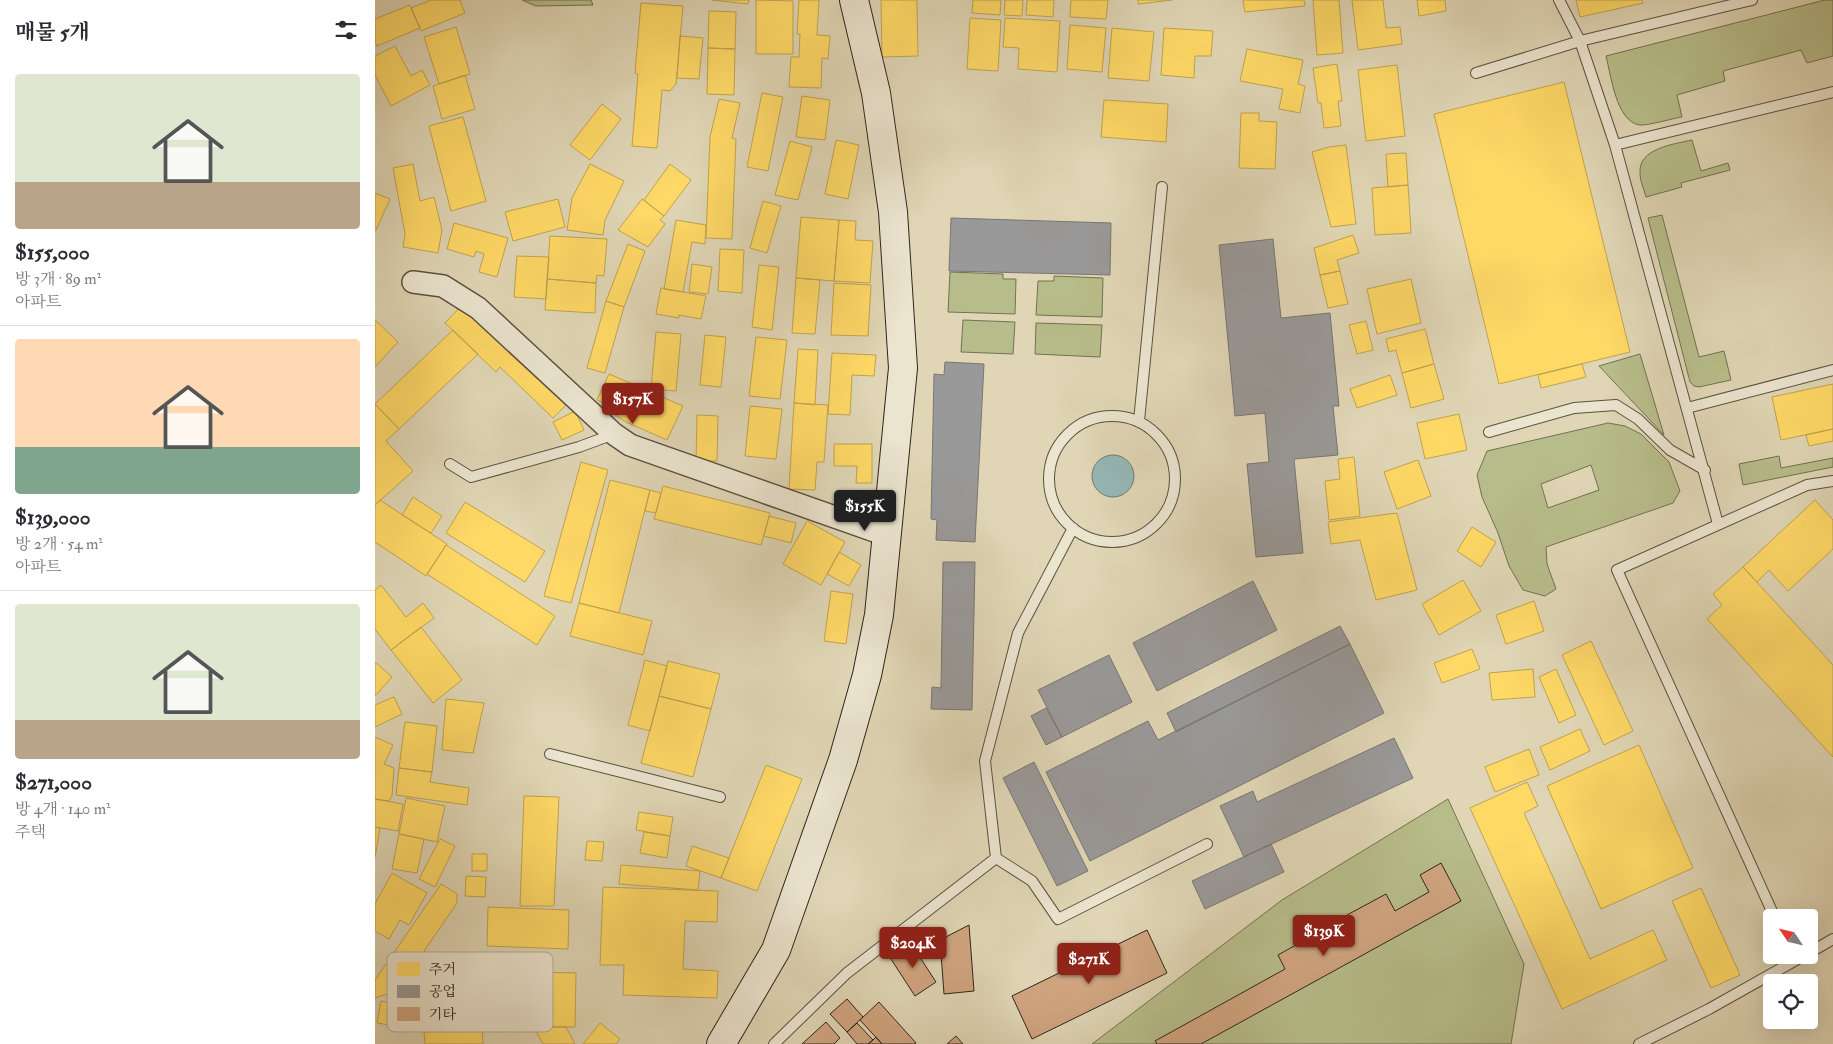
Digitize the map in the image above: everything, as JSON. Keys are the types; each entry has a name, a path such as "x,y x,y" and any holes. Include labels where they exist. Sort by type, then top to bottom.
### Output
{"street":[{"path":"721,1044 776,950 843,760 867,674 879,615 903,368 894,222 876,94 854,0"},
{"path":"413,282 443,286 478,308 614,434 630,445 886,535"}],"lane":[{"path":"1559,0 1580,41 1615,146 1705,470 1718,524"},
{"path":"1476,73 1580,41 1752,0"},
{"path":"1615,146 1833,92"},
{"path":"1139,421 1162,187"},
{"path":"1687,408 1833,370"},
{"path":"1489,432 1575,408 1616,406 1638,420 1670,450 1705,470"},
{"path":"1117,416 1139,421 1152,429 1163,440 1173,460 1175,483 1173,498 1157,524 1131,540 1100,541 1085,536 1062,517 1054,504 1050,490 1049,474 1052,459 1058,446 1068,433 1080,424 1094,418 1117,416"},
{"path":"450,464 471,477 579,447 614,434"},
{"path":"1771,909 1617,570 1807,484 1833,481"},
{"path":"996,858 985,761 1018,633 1073,528"},
{"path":"550,754 720,797"},
{"path":"996,858 1032,881 1058,919 1207,844"},
{"path":"774,1044 847,973 996,858"},
{"path":"1818,948 1833,939"},
{"path":"1639,1044 1709,1009 1783,964"}],"green space":[{"path":"522,0 591,0 593,5 536,6"},
{"path":"1825,0 1833,0 1833,56 1807,63 1801,50 1723,71 1725,81 1677,95 1682,117 1640,125 1632,122 1625,116 1620,107 1606,56"},
{"path":"1692,140 1701,171 1728,163 1730,170 1681,183 1682,187 1646,197 1640,173 1641,165 1645,158 1659,149"},
{"path":"1662,215 1699,357 1724,351 1731,380 1699,387 1694,386 1690,382 1648,218"},
{"path":"950,272 1003,274 1003,279 1016,279 1015,314 948,312"},
{"path":"1054,276 1103,278 1102,317 1036,315 1038,281 1054,281"},
{"path":"963,320 1015,322 1013,354 961,352"},
{"path":"1036,323 1102,325 1100,357 1035,354"},
{"path":"1640,354 1664,435 1599,366"},
{"path":"1608,423 1625,426 1641,434 1669,462 1680,491 1673,503 1546,547 1547,564 1556,589 1545,596 1523,590 1509,566 1498,533 1482,497 1477,475 1487,451","holes":["1591,465 1599,490 1548,508 1541,484"]},
{"path":"1779,456 1781,468 1833,458 1833,467 1743,485 1739,464"},
{"path":"1448,799 1524,964 1511,1044 1092,1044 1282,900"}],"water":[{"path":"1113,455 1128,461 1134,476 1128,491 1113,497 1098,491 1092,476 1098,461"}],"building: 주거":[{"path":"431,0 460,0 465,13 421,31 411,8"},
{"path":"712,0 749,0 748,4"},
{"path":"756,0 793,1 793,54 756,54"},
{"path":"799,0 819,0 817,35 830,36 828,59 822,58 821,88 789,87 791,57 799,57 800,34 797,34"},
{"path":"881,0 917,0 918,56 882,57"},
{"path":"973,0 1001,0 1000,15 972,13"},
{"path":"1005,0 1023,0 1022,16 1004,15"},
{"path":"1027,0 1054,0 1053,17 1026,15"},
{"path":"1071,0 1108,0 1106,19 1070,17"},
{"path":"1138,0 1172,0 1138,4"},
{"path":"1243,0 1304,0 1305,6 1245,12"},
{"path":"1313,0 1339,0 1343,53 1317,55"},
{"path":"1352,0 1383,0 1386,28 1400,27 1402,44 1358,50"},
{"path":"1417,0 1445,0 1446,11 1419,16"},
{"path":"1576,0 1642,0 1643,3 1580,17"},
{"path":"641,3 683,6 676,84 670,91 662,90 657,148 632,146 638,74 635,73"},
{"path":"410,5 420,28 377,46 375,42 375,19"},
{"path":"709,11 736,12 735,49 708,48"},
{"path":"970,18 1001,20 998,71 967,69"},
{"path":"1005,18 1060,21 1057,72 1018,69 1019,48 1003,47"},
{"path":"1070,25 1106,28 1102,72 1067,69"},
{"path":"456,27 470,74 439,84 424,37"},
{"path":"1112,28 1154,32 1149,81 1108,78"},
{"path":"1164,28 1213,31 1211,56 1195,56 1194,78 1161,75"},
{"path":"680,36 703,38 699,79 677,78"},
{"path":"395,46 411,76 422,70 430,85 391,106 375,75 375,56"},
{"path":"708,48 735,49 734,95 707,94"},
{"path":"1247,49 1303,60 1298,84 1305,86 1300,113 1279,109 1283,89 1240,81"},
{"path":"1337,64 1342,101 1338,101 1341,126 1324,128 1321,103 1318,103 1313,68"},
{"path":"1397,65 1405,136 1366,141 1358,70"},
{"path":"465,75 475,109 442,119 433,86"},
{"path":"1564,82 1630,352 1499,384 1434,114"},
{"path":"762,93 783,97 768,171 747,167"},
{"path":"802,96 830,100 825,140 796,137"},
{"path":"719,99 740,103 732,138 736,139 732,239 706,238 710,137"},
{"path":"1104,100 1168,104 1166,142 1101,137"},
{"path":"602,104 621,119 590,160 570,145"},
{"path":"1241,113 1259,113 1259,121 1277,122 1275,169 1239,168"},
{"path":"463,117 486,201 451,211 429,126"},
{"path":"836,140 859,145 848,199 825,194"},
{"path":"790,141 812,147 798,200 775,195"},
{"path":"1346,145 1356,224 1331,227 1312,152"},
{"path":"1406,153 1408,185 1388,187 1386,154"},
{"path":"413,164 420,201 434,197 442,230 438,253 403,247 405,234 393,168"},
{"path":"590,164 624,181 605,220 603,235 567,230 572,198"},
{"path":"670,164 691,180 664,216 644,200"},
{"path":"1408,185 1411,233 1375,235 1372,188"},
{"path":"375,193 390,199 376,230 375,230"},
{"path":"558,199 565,227 513,241 505,212"},
{"path":"642,199 664,216 660,220 665,224 648,247 618,230"},
{"path":"763,201 781,206 767,253 750,248"},
{"path":"801,217 839,220 834,281 796,278"},
{"path":"676,220 706,225 705,244 692,242 683,292 664,289"},
{"path":"839,220 856,221 855,240 873,241 870,283 834,281"},
{"path":"454,223 508,238 497,277 479,272 484,254 476,251 474,257 447,249"},
{"path":"1353,235 1359,253 1337,260 1340,271 1320,275 1314,248"},
{"path":"550,236 607,239 604,276 597,275 596,283 547,279"},
{"path":"628,244 645,251 624,307 606,301"},
{"path":"720,249 744,250 742,293 718,291"},
{"path":"517,256 549,257 546,299 514,297"},
{"path":"692,264 712,267 708,294 689,292"},
{"path":"759,265 779,267 772,330 752,327"},
{"path":"1340,271 1348,304 1328,308 1320,275"},
{"path":"796,278 820,280 815,334 792,333"},
{"path":"547,279 596,283 595,313 545,310"},
{"path":"1411,279 1421,323 1377,334 1367,289"},
{"path":"834,283 871,285 868,336 831,335"},
{"path":"661,288 706,296 701,319 679,315 679,318 656,314"},
{"path":"606,301 624,307 605,373 587,368"},
{"path":"465,302 569,402 553,418 500,367 496,372 445,323"},
{"path":"375,320 398,342 375,367"},
{"path":"1366,321 1373,350 1357,354 1349,325"},
{"path":"1425,329 1434,364 1402,373 1396,350 1389,352 1386,339"},
{"path":"453,330 478,354 399,429 375,404"},
{"path":"656,332 681,334 676,391 651,389"},
{"path":"705,335 726,337 721,387 700,385"},
{"path":"756,337 787,340 780,399 749,396"},
{"path":"798,349 818,350 815,405 794,403"},
{"path":"832,353 876,355 874,376 852,375 850,415 828,414"},
{"path":"1434,364 1444,399 1411,408 1402,373"},
{"path":"1582,364 1586,377 1541,388 1538,375"},
{"path":"609,374 683,406 667,440 626,422 614,414 617,408 597,400"},
{"path":"1390,375 1397,395 1357,408 1350,389"},
{"path":"1833,384 1833,429 1781,440 1772,397"},
{"path":"794,403 828,405 824,462 817,462 815,490 789,489"},
{"path":"375,404 399,429 386,441 413,471 375,505"},
{"path":"750,406 782,409 776,459 745,456"},
{"path":"575,411 584,430 562,440 553,422"},
{"path":"1459,414 1467,450 1425,459 1417,423"},
{"path":"697,415 718,416 717,461 696,461"},
{"path":"1833,429 1833,441 1809,446 1806,435"},
{"path":"834,444 872,444 872,483 856,483 857,466 834,466"},
{"path":"1354,457 1360,516 1329,520 1325,481 1340,479 1338,459"},
{"path":"1418,460 1431,496 1397,509 1384,472"},
{"path":"581,462 608,470 571,603 544,596"},
{"path":"610,480 650,490 619,613 579,603"},
{"path":"663,486 770,513 761,545 654,519"},
{"path":"650,490 661,493 656,513 645,511"},
{"path":"413,497 442,516 431,533 402,515"},
{"path":"380,500 447,544 426,576 375,542 375,505"},
{"path":"1815,500 1833,520 1833,549 1788,591 1769,570 1757,582 1743,567"},
{"path":"465,502 545,551 525,582 446,533"},
{"path":"1397,513 1417,590 1376,600 1360,540 1331,544 1328,522"},
{"path":"769,516 796,523 791,543 764,536"},
{"path":"807,521 845,542 821,585 783,564"},
{"path":"1472,527 1496,542 1481,567 1457,551"},
{"path":"446,545 555,616 537,645 427,574"},
{"path":"839,552 861,565 849,586 827,574"},
{"path":"1743,567 1833,665 1833,757 1707,619 1722,605 1713,594"},
{"path":"1463,580 1481,611 1439,635 1422,604"},
{"path":"381,585 406,617 423,603 434,618 391,650 375,629 375,590"},
{"path":"831,591 853,594 846,644 824,641"},
{"path":"1534,601 1544,631 1506,644 1496,615"},
{"path":"579,603 652,621 643,655 570,636"},
{"path":"421,627 462,680 433,703 391,650"},
{"path":"1591,641 1633,731 1604,745 1562,655"},
{"path":"1472,649 1480,669 1442,683 1434,663"},
{"path":"645,660 667,666 650,731 628,725"},
{"path":"668,661 720,674 711,709 659,696"},
{"path":"375,662 392,677 375,696"},
{"path":"1533,669 1535,697 1492,700 1489,673"},
{"path":"1556,669 1576,715 1559,723 1539,677"},
{"path":"659,696 711,709 693,777 641,763"},
{"path":"394,697 402,714 375,727 375,705"},
{"path":"446,699 484,703 473,753 442,750"},
{"path":"405,722 437,726 432,772 399,768"},
{"path":"1580,729 1590,751 1550,770 1540,747"},
{"path":"375,737 393,745 384,764 394,768 392,796 389,801 375,799"},
{"path":"1639,745 1693,868 1601,909 1547,786"},
{"path":"1529,749 1539,775 1495,792 1485,767"},
{"path":"766,765 802,779 757,891 721,878"},
{"path":"399,768 432,772 430,782 469,788 467,805 396,795"},
{"path":"1527,782 1538,806 1524,813 1590,959 1653,930 1667,960 1562,1009 1470,808"},
{"path":"524,796 559,797 554,906 520,906"},
{"path":"406,798 445,806 437,842 399,834"},
{"path":"375,799 403,804 398,831 375,827"},
{"path":"639,812 673,817 670,836 636,830"},
{"path":"375,827 380,828 375,857"},
{"path":"644,832 670,836 667,858 640,853"},
{"path":"399,834 424,839 417,873 392,869"},
{"path":"440,839 455,846 435,887 419,879"},
{"path":"587,841 604,842 602,861 585,860"},
{"path":"692,846 729,858 721,878 686,866"},
{"path":"472,854 487,854 487,871 472,871"},
{"path":"621,865 700,871 698,890 619,884"},
{"path":"392,873 427,893 409,925 400,920 389,939 375,931 375,904"},
{"path":"466,876 486,877 485,897 465,896"},
{"path":"441,884 457,894 457,903 424,951 426,952 394,952"},
{"path":"603,887 718,891 717,922 685,921 683,969 718,971 717,998 623,995 624,965 600,965"},
{"path":"1701,888 1740,975 1711,988 1672,901"},
{"path":"488,907 569,910 568,949 487,946"},
{"path":"387,963 387,994 375,998 375,980"},
{"path":"553,972 576,973 575,1027 553,1027"},
{"path":"381,1001 387,1002 387,1025 377,1023"},
{"path":"600,1023 620,1039 616,1044 583,1044"},
{"path":"553,1027 566,1027 575,1044 543,1044 537,1032 553,1032"},
{"path":"424,1032 482,1032 483,1044 425,1044"}],"building: 공업":[{"path":"951,218 1111,223 1110,275 949,271"},
{"path":"1273,239 1281,318 1330,313 1339,406 1333,406 1338,455 1294,459 1303,553 1256,557 1247,464 1269,462 1265,413 1235,416 1219,245"},
{"path":"945,362 984,364 975,542 936,540 937,520 931,519 934,374 944,375"},
{"path":"943,562 975,562 972,710 931,709 932,687 941,688"},
{"path":"1253,581 1277,630 1157,691 1133,643"},
{"path":"1340,626 1350,644 1176,732 1167,713"},
{"path":"1350,644 1384,713 1090,861 1046,772 1148,721 1158,740"},
{"path":"1109,655 1132,702 1062,737 1038,690"},
{"path":"1046,708 1062,737 1046,745 1031,716"},
{"path":"1394,738 1413,778 1244,857 1220,806 1253,791 1257,802"},
{"path":"1034,762 1088,871 1057,886 1003,778"},
{"path":"1271,844 1284,872 1205,909 1192,881"}],"building: 기타":[{"path":"1441,863 1461,901 1201,1044 1157,1044 1155,1041 1285,969 1278,955 1310,937 1312,940 1349,919 1347,915 1386,894 1395,911 1429,892 1420,875"},
{"path":"969,925 974,991 944,994 940,940"},
{"path":"1147,930 1167,973 1032,1039 1012,996"},
{"path":"910,942 936,982 915,996 889,956"},
{"path":"847,999 863,1017 847,1032 830,1014"},
{"path":"879,1002 916,1043 882,1044 860,1020"},
{"path":"826,1022 840,1038 834,1044 802,1044"},
{"path":"857,1023 873,1040 868,1044 857,1044 847,1032"},
{"path":"956,1036 963,1044 947,1044"},
{"path":"876,1037 882,1044 868,1044 873,1040"}]}
